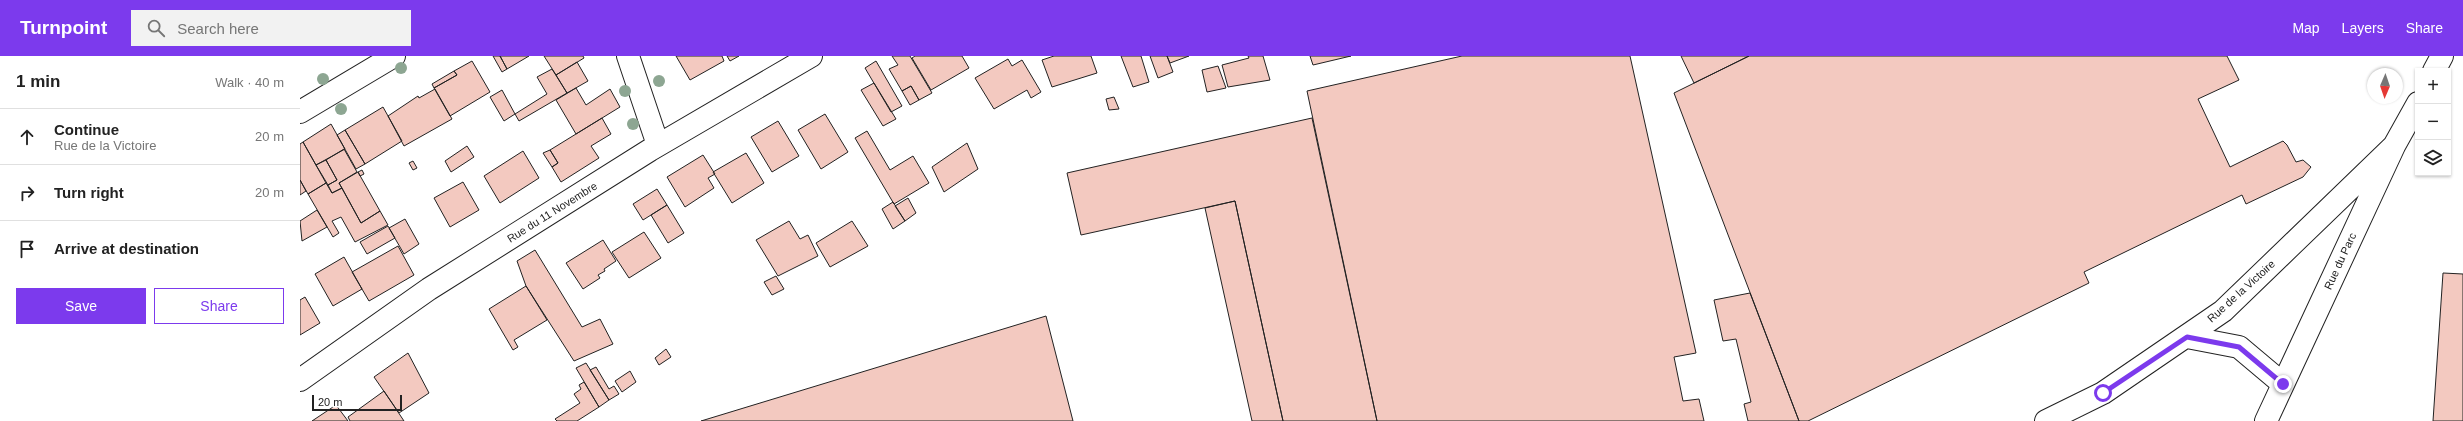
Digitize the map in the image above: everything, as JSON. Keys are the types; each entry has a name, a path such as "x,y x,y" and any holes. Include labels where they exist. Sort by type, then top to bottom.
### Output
{"street":[{"path":"300,112 394,56"},
{"path":"628,56 658,145"},
{"name":"Rue du 11 Novembre","path":"300,380 429,289 658,145 811,56"},
{"path":"2436,68 2442,56"},
{"name":"Rue du Parc","path":"2266,421 2394,146 2417,104"},
{"name":"Rue de la Victoire","path":"2046,421 2103,393 2223,311 2394,146"},
{"path":"2187,337 2239,347 2283,384"}],"building":[{"path":"493,56 500,56 507,69 502,72"},
{"path":"500,56 529,56 507,69"},
{"path":"544,56 583,56 584,58 556,75"},
{"path":"676,56 722,56 724,61 690,80"},
{"path":"727,56 739,56 730,61"},
{"path":"892,56 910,56 932,93 919,100 911,86 902,91 889,69 898,65"},
{"path":"915,56 962,56 969,68 931,90 912,58"},
{"path":"1054,56 1091,56 1097,73 1052,87 1042,60"},
{"path":"1121,56 1141,56 1149,82 1133,87"},
{"path":"1150,56 1167,56 1173,72 1158,78"},
{"path":"1167,56 1189,56 1170,63"},
{"path":"1248,56 1263,56 1270,80 1228,87 1222,65 1249,58"},
{"path":"1310,56 1351,56 1313,65"},
{"path":"1462,56 1630,56 1696,353 1674,357 1683,401 1699,399 1704,421 1377,421 1307,91"},
{"path":"1681,56 1749,56 1694,83"},
{"path":"1749,56 2227,56 2239,80 2198,99 2230,167 2283,141 2287,145 2296,162 2303,160 2311,167 2303,177 2246,204 2242,195 2084,272 2089,283 1808,421 1799,421 1674,93"},
{"path":"1008,59 1012,66 1022,60 1041,92 1031,98 1027,90 994,109 975,78"},
{"path":"472,61 490,92 450,116 434,88 457,75 454,71"},
{"path":"876,61 902,106 891,112 865,68"},
{"path":"577,62 588,81 567,93 556,75"},
{"path":"1218,66 1226,88 1207,92 1202,70"},
{"path":"552,69 567,93 519,121 515,114 547,94 537,77"},
{"path":"454,71 457,75 434,88 432,84"},
{"path":"874,83 896,119 883,126 861,90"},
{"path":"911,86 919,100 910,105 902,91"},
{"path":"576,88 586,105 610,89 620,107 576,134 556,100"},
{"path":"435,89 452,119 404,146 388,116 418,96 419,98"},
{"path":"502,90 515,114 504,121 490,97"},
{"path":"1114,97 1119,109 1109,110 1106,99"},
{"path":"383,107 402,141 365,164 345,130"},
{"path":"825,114 848,152 821,169 798,130"},
{"path":"602,118 611,134 591,146 599,158 561,182 552,167 558,163 550,150"},
{"path":"1312,118 1377,421 1283,421 1235,201 1081,235 1067,173"},
{"path":"778,121 799,156 772,172 751,137"},
{"path":"331,124 345,149 316,165 303,142"},
{"path":"345,130 365,164 356,169 337,135"},
{"path":"867,131 890,170 913,156 929,183 894,204 855,138"},
{"path":"303,142 326,183 308,194 300,180 300,144"},
{"path":"967,143 978,169 944,192 932,167"},
{"path":"467,146 474,157 451,172 445,161"},
{"path":"344,149 357,172 339,183 342,188 332,193 328,185 337,180 326,160"},
{"path":"550,150 558,163 552,167 543,153"},
{"path":"523,151 539,178 500,203 484,176"},
{"path":"746,153 764,183 732,203 713,172"},
{"path":"703,155 715,174 708,178 714,188 685,207 667,177"},
{"path":"326,160 337,180 328,185 316,165"},
{"path":"413,161 417,168 413,170 409,163"},
{"path":"362,170 364,174 360,176 358,172"},
{"path":"358,172 380,211 361,223 339,183"},
{"path":"300,180 306,191 300,195"},
{"path":"463,182 479,210 450,227 434,198"},
{"path":"326,183 332,193 342,188 361,223 380,211 388,225 355,242 341,217 332,221 339,233 333,237 308,194"},
{"path":"657,189 667,205 643,220 633,204"},
{"path":"908,198 916,213 905,221 895,206"},
{"path":"1235,201 1283,421 1252,421 1205,208"},
{"path":"893,202 905,221 893,229 882,209"},
{"path":"667,205 684,233 668,243 651,215"},
{"path":"317,210 327,227 302,241 300,221"},
{"path":"405,219 419,244 404,254 389,228"},
{"path":"789,221 800,239 808,235 818,256 778,276 756,240"},
{"path":"852,221 868,246 830,267 816,243"},
{"path":"388,226 395,238 367,254 360,242"},
{"path":"644,232 661,258 629,278 612,252"},
{"path":"603,240 616,261 598,275 600,278 583,289 566,263"},
{"path":"398,246 414,275 369,301 352,272"},
{"path":"535,250 582,327 600,319 613,344 574,361 526,286 517,261"},
{"path":"344,257 362,289 333,306 315,274"},
{"path":"2443,273 2463,274 2463,421 2433,421"},
{"path":"776,276 784,289 772,295 764,282"},
{"path":"526,286 547,320 514,340 518,347 513,350 489,309"},
{"path":"1750,293 1799,421 1748,421 1744,404 1751,402 1736,339 1723,341 1714,300"},
{"path":"305,297 320,323 300,335 300,300"},
{"path":"1046,316 1073,421 701,421"},
{"path":"666,349 671,357 659,365 655,358"},
{"path":"408,353 429,393 399,413 374,377"},
{"path":"586,363 609,400 599,407 576,368"},
{"path":"596,367 609,389 614,386 619,394 609,400 590,370"},
{"path":"630,371 636,382 622,392 615,381"},
{"path":"584,382 599,407 577,421 557,421 555,419 580,403 574,394 581,389 579,385"},
{"path":"384,391 404,421 350,421 348,417"},
{"path":"336,405 348,421 312,421"}],"route":[{"path":"2103,393 2187,337 2239,347 2283,384"}]}
